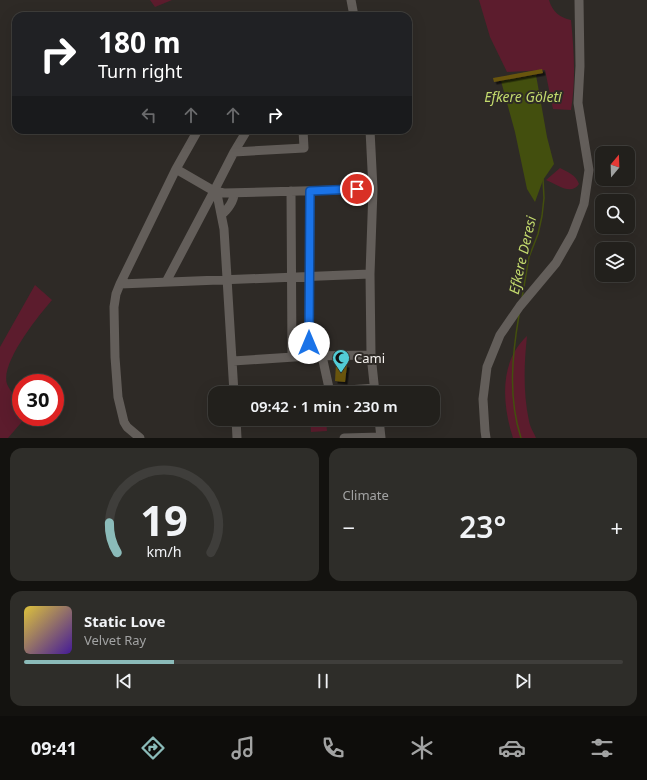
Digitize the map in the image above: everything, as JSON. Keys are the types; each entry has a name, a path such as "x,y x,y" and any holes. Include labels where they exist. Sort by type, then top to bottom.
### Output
{"street":[{"path":"351,0 353,12"},
{"path":"486,438 483,399 487,367 500,334 520,306 556,264 572,235 584,204 588,170 578,103 580,66 579,0"},
{"path":"140,438 127,427 124,422 118,397 115,357 114,307 116,294 176,169 196,134"},
{"path":"166,282 245,134"},
{"path":"234,152 304,148 303,134"},
{"path":"370,134 373,189 370,274 371,355 374,386"},
{"path":"176,169 214,191 234,194 373,189"},
{"path":"214,191 222,214 234,386"},
{"path":"291,191 292,358"},
{"path":"309,356 310,191"},
{"path":"222,214 225,212 234,197 234,194"},
{"path":"120,284 370,274"},
{"path":"233,361 309,356 371,355"},
{"path":"322,356 329,386"},
{"path":"236,426 237,438"},
{"path":"344,438 381,437 380,426"}],"shaded area":[{"path":"150,0 172,0 155,7"},
{"path":"479,0 549,0 557,13 563,18 571,20 574,87 571,110 553,109 545,70 507,72 490,37"},
{"path":"560,168 576,178 579,184 576,187 572,189 563,188 546,180"},
{"path":"35,285 52,300 38,316 22,340 9,364 6,375 8,387 12,392 12,426 18,426 8,438 0,438 0,347"},
{"path":"527,336 525,389 527,410 531,428 536,438 513,438 509,425 505,398 505,384 511,358 518,346"},
{"path":"311,426 327,426 327,431 311,432"}],"water":[{"name":"Efkere Göleti","path":"536,75 547,137 554,164 543,180 535,202 527,189 515,132 501,81"}],"building":[{"path":"542,69 543,73 494,82 493,78"},
{"name":"Cami","path":"336,364 347,365 345,382 335,381"}],"waterway":[{"name":"Efkere Deresi","path":"522,298 529,257 538,234 542,216 544,198 543,179"},
{"name":"Efkere Deresi","path":"519,315 512,377 514,408 521,438"}],"place":[{"name":"Cami","path":"341,373"}],"route":[{"path":"309,343 310,191 357,189"}]}
